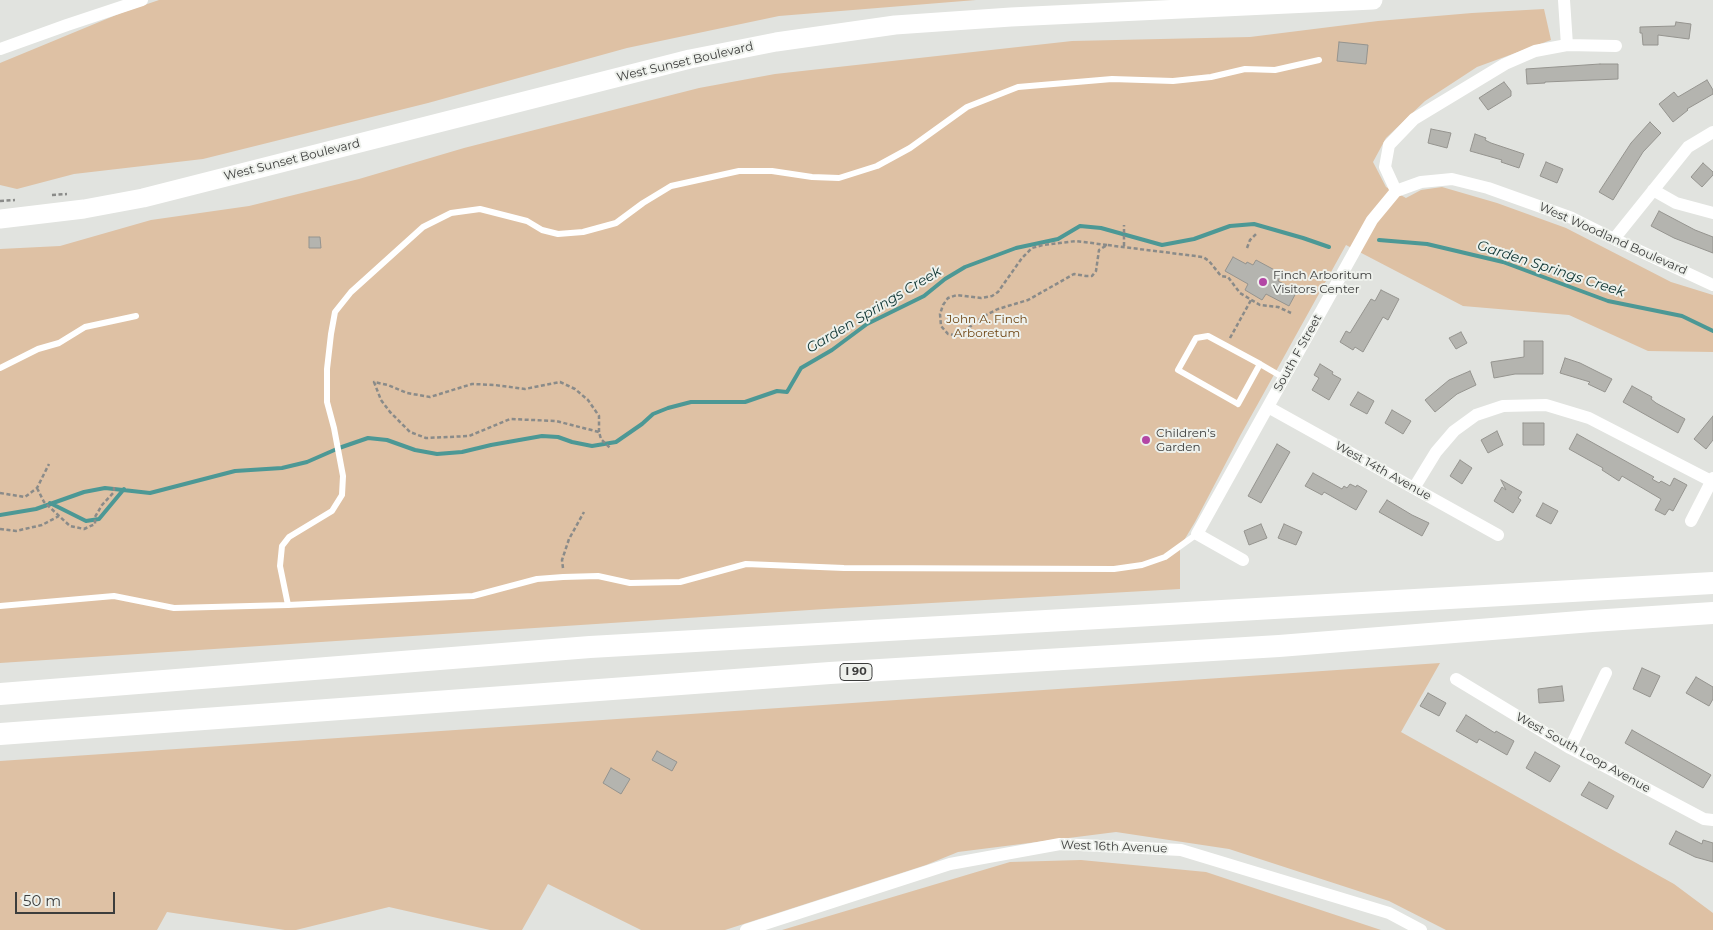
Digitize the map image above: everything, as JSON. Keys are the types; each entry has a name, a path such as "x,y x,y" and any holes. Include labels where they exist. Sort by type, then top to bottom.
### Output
{"highway":[{"path":"0,694 590,647 1713,583"},
{"name":"I 90","path":"0,734 800,675 1279,646 1713,613"}],"main road":[{"name":"West Sunset Boulevard","path":"4,217 84,209 142,198 690,60 776,42 915,24 1373,0"}],"street":[{"path":"0,49 67,24 142,0"},
{"path":"1564,0 1567,45"},
{"path":"1396,191 1385,167 1389,146 1414,119 1505,64 1535,51 1567,45 1616,46"},
{"path":"1614,240 1688,147 1713,132"},
{"name":"West Woodland Boulevard","path":"1396,191 1421,182 1452,179 1488,188 1572,218 1614,240 1713,284"},
{"path":"1653,190 1676,203 1713,213"},
{"name":"South F Street","path":"1197,534 1372,220 1396,191"},
{"path":"1414,488 1436,452 1454,431 1476,415 1503,406 1546,405 1589,418 1712,480 1691,521"},
{"name":"West 14th Avenue","path":"1268,407 1498,535"},
{"path":"1197,534 1243,560"},
{"path":"1570,748 1606,673"},
{"name":"West South Loop Avenue","path":"1456,678 1570,748 1704,819 1713,820"},
{"name":"West 16th Avenue","path":"746,930 950,864 1060,844 1181,850 1389,913 1421,930"}],"lane":[{"path":"288,606 280,566 282,546 288,537 332,511 342,495 343,476 327,402 331,334 336,312 351,292 423,228 451,213 480,209 527,221 542,230 558,234 583,232 616,223 643,203 671,186 739,171 839,178 877,166 910,148 967,107 1018,87 1112,79 1173,81 1212,77 1245,69 1275,70 1319,60"},
{"path":"0,368 38,349 59,343 85,327 136,316"},
{"path":"1260,364 1238,404 1178,370 1196,338 1208,336 1260,364 1284,378"},
{"path":"0,606 114,596 174,608 288,606 473,596 537,579 563,577 598,576 630,583 680,582 746,564 844,568 1114,568 1142,565 1165,557 1197,534"}],"path":[{"path":"1124,225 1124,247"},
{"path":"1247,248 1250,240 1256,234"},
{"path":"1107,246 1099,250 1096,271 1092,276 1074,274 1028,300 984,316 962,333 948,334 941,326 940,314 948,298 957,295 981,298 992,296 998,292 1022,258 1032,248 1076,240 1107,246 1202,257 1209,261 1221,276 1228,277 1240,293 1251,300 1260,305 1278,306 1291,313"},
{"path":"1233,332 1251,300"},
{"path":"599,432 556,421 510,419 469,436 426,438 410,432 390,412 380,400 374,382 388,385 407,394 430,397 472,384 525,389 560,382 575,389 588,400 599,416 601,439 610,448"},
{"path":"0,493 25,497 37,488 49,464"},
{"path":"37,488 44,502 70,526 84,529 95,524 95,517 102,505 114,492 114,485"},
{"path":"562,560 569,539 584,512"},
{"path":"0,529 16,531 42,525 59,516"}],"green space":[{"path":"159,0 976,0 779,16 627,48 428,103 203,159 74,174 17,189 0,185 0,63 121,13"},
{"name":"John A. Finch Arboretum","path":"1544,9 1551,40 1477,67 1425,101 1386,138 1373,162 1386,187 1406,198 1421,190 1442,187 1497,203 1566,228 1671,282 1713,295 1713,352 1648,351 1569,315 1463,306 1346,245 1180,547 1180,589 825,609 0,663 0,249 60,246 151,220 249,206 359,179 464,148 699,88 775,74 1072,41 1250,37 1378,21"},
{"path":"1440,663 1401,732 1674,884 1713,913 1713,930 1446,930 1389,901 1229,849 1116,832 958,852 926,865 725,930 641,930 548,884 522,930 490,930 389,907 296,930 285,930 167,912 157,930 0,930 0,761"},
{"path":"1081,860 1206,872 1381,930 782,930 1010,862"}],"building":[{"path":"1676,22 1691,24 1689,39 1658,35 1658,45 1643,45 1640,27 1675,26"},
{"path":"1339,42 1368,45 1366,64 1337,61"},
{"path":"1618,64 1618,79 1527,84 1526,69"},
{"path":"1707,80 1713,90 1713,94 1687,109 1673,122 1659,104 1674,92 1678,97"},
{"path":"1504,82 1511,91 1511,96 1488,110 1479,98"},
{"path":"1650,122 1661,133 1643,152 1613,200 1599,192 1631,143"},
{"path":"1431,129 1451,133 1447,148 1428,143"},
{"path":"1475,134 1486,138 1485,140 1491,143 1524,154 1519,168 1501,162 1502,160 1470,151"},
{"path":"1546,162 1563,169 1557,183 1540,176"},
{"path":"1703,163 1713,172 1713,175 1702,187 1691,177"},
{"path":"1659,211 1695,230 1713,237 1713,253 1674,238 1651,226"},
{"path":"309,237 320,237 321,248 309,248"},
{"name":"Finch Arboritum Visitors Center","path":"1233,257 1246,264 1247,262 1253,265 1256,260 1282,274 1278,281 1297,291 1289,306 1266,294 1262,300 1245,290 1248,284 1225,271"},
{"path":"1381,290 1399,299 1388,320 1383,317 1363,352 1355,347 1353,350 1340,342 1346,331 1350,333 1371,299 1375,301"},
{"path":"1461,332 1467,343 1456,349 1449,338"},
{"path":"1524,341 1543,341 1543,374 1515,374 1494,378 1491,362 1524,357"},
{"path":"1565,358 1580,363 1612,379 1605,392 1588,384 1590,382 1560,373"},
{"path":"1320,364 1341,379 1329,400 1312,390 1319,378 1314,375"},
{"path":"1470,371 1476,385 1457,394 1435,412 1425,400 1449,380"},
{"path":"1632,386 1652,397 1651,399 1656,403 1685,419 1678,433 1623,402"},
{"path":"1358,392 1374,401 1367,414 1350,405"},
{"path":"1392,410 1411,421 1403,434 1385,423"},
{"path":"1713,416 1713,440 1706,449 1694,439"},
{"path":"1523,423 1544,423 1544,445 1523,445"},
{"path":"1497,431 1503,445 1488,453 1481,440"},
{"path":"1577,434 1654,477 1652,479 1659,483 1661,481 1670,486 1674,478 1687,485 1673,511 1669,509 1665,515 1655,510 1661,499 1622,476 1619,481 1602,470 1603,468 1569,449"},
{"path":"1277,444 1290,452 1261,503 1248,496"},
{"path":"1460,460 1472,468 1462,484 1450,476"},
{"path":"1313,473 1342,489 1344,486 1347,488 1350,484 1356,487 1357,485 1367,491 1356,510 1324,492 1322,495 1305,486"},
{"path":"1501,480 1522,492 1518,498 1521,500 1513,513 1494,501 1502,487 1506,490"},
{"path":"1387,500 1429,523 1422,536 1379,512"},
{"path":"1543,503 1558,511 1551,524 1536,516"},
{"path":"1261,524 1267,538 1249,545 1244,531"},
{"path":"1284,524 1302,532 1296,545 1278,538"},
{"path":"1642,668 1660,676 1650,697 1633,689"},
{"path":"1696,677 1713,687 1713,699 1709,706 1686,693"},
{"path":"1562,686 1564,701 1539,703 1538,689"},
{"path":"1428,693 1446,703 1439,716 1420,706"},
{"path":"1466,715 1495,733 1496,731 1514,741 1507,755 1479,739 1477,743 1456,731"},
{"path":"1632,730 1711,775 1703,788 1625,743"},
{"path":"657,751 677,762 672,771 652,760"},
{"path":"1535,752 1560,766 1550,782 1526,768"},
{"path":"611,768 630,779 621,794 603,783"},
{"path":"1589,782 1614,796 1607,809 1581,795"},
{"path":"1676,831 1702,844 1703,840 1713,843 1713,862 1695,857 1669,844"}],"waterway":[{"name":"Garden Springs Creek","path":"0,515 36,509 84,492 105,488 150,493 235,471 282,468 307,462 368,438 387,440 415,450 437,454 462,452 542,436 558,437 592,446 616,442 653,414 668,408 691,402 745,402 777,391 787,392 801,368 832,350 867,324 924,296 945,279 965,267 1016,248 1058,239 1080,226 1101,228 1162,245 1194,239 1230,226 1254,224 1329,247"},
{"name":"Garden Springs Creek","path":"1379,240 1427,244 1503,262 1608,301 1682,316 1713,331"},
{"name":"Garden Springs Creek","path":"50,503 86,521 99,519 124,489"}],"place":[{"name":"Finch Arboritum Visitors Center","path":"1263,282"},
{"name":"Children's Garden","path":"1146,440"}]}
